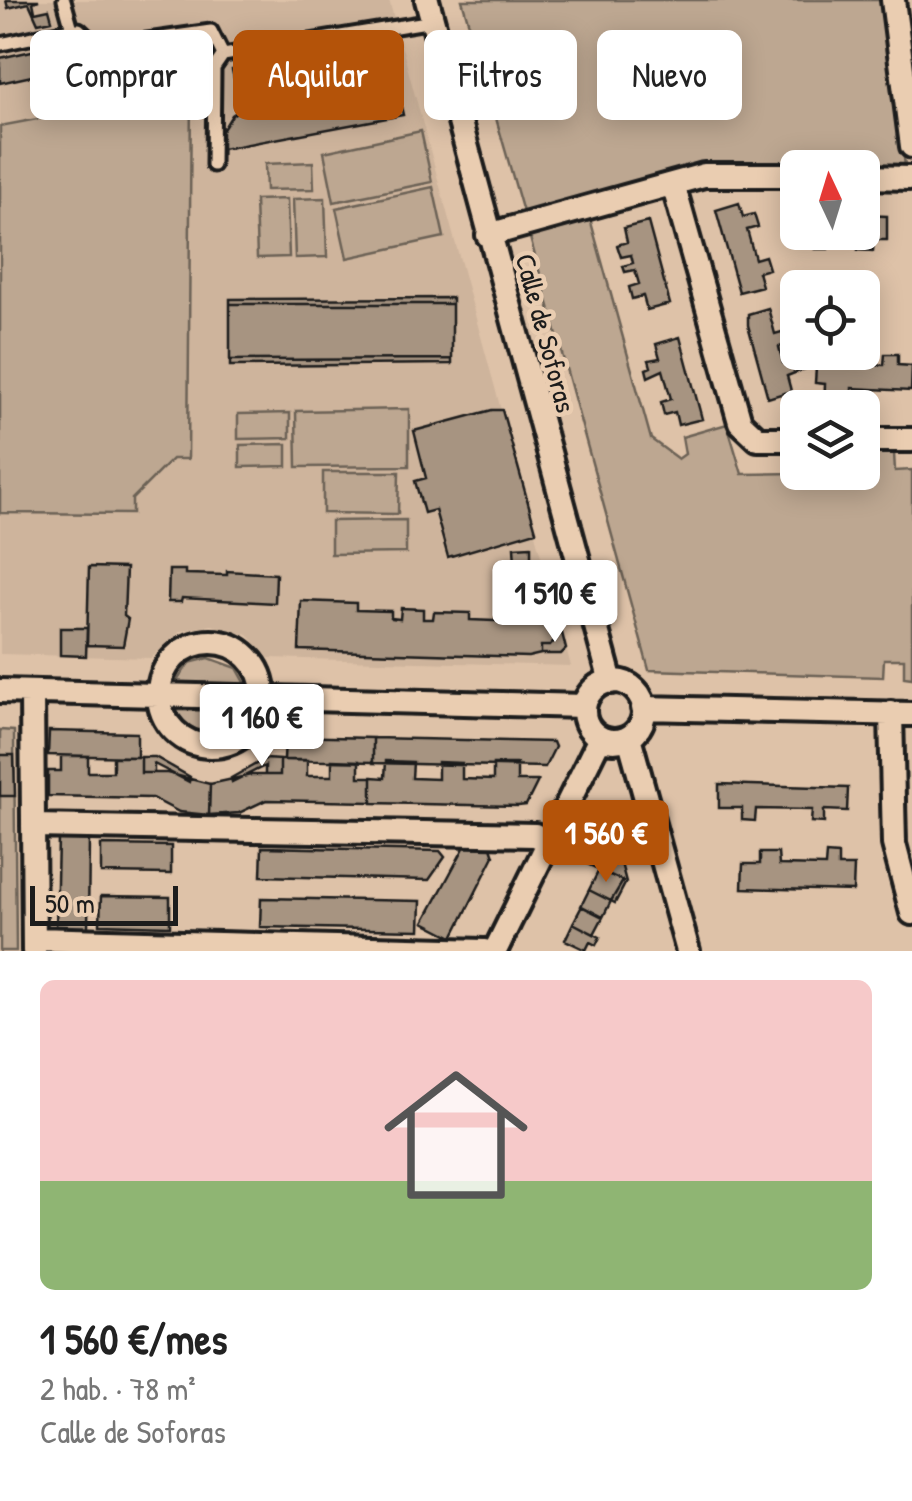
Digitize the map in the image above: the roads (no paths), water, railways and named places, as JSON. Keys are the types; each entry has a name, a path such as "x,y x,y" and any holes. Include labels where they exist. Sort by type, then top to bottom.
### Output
{"street":[{"path":"893,0 912,146"},
{"name":"Calle de Soforas","path":"430,11 612,682"},
{"path":"488,235 704,175 780,174"},
{"path":"880,177 912,178"},
{"path":"673,184 740,422 758,440 780,440"},
{"path":"880,440 912,440"},
{"path":"212,641 244,652 255,665 264,698 250,729 236,740 201,746 171,728 158,696 160,679 180,651 212,641"},
{"path":"612,682 636,692 643,708 640,724 630,737 620,741 600,738 586,725 584,706 594,689 612,682"},
{"path":"0,691 584,706"},
{"path":"32,692 34,945 484,951"},
{"path":"643,708 902,714 894,844 912,913"},
{"path":"630,737 681,949"},
{"path":"494,951 600,738"},
{"path":"33,826 535,835 548,842"}],"lane":[{"path":"64,0 72,29"},
{"path":"214,165 214,68 224,56 430,11"},
{"path":"2,44 79,28 98,47 211,31 224,56"}]}
